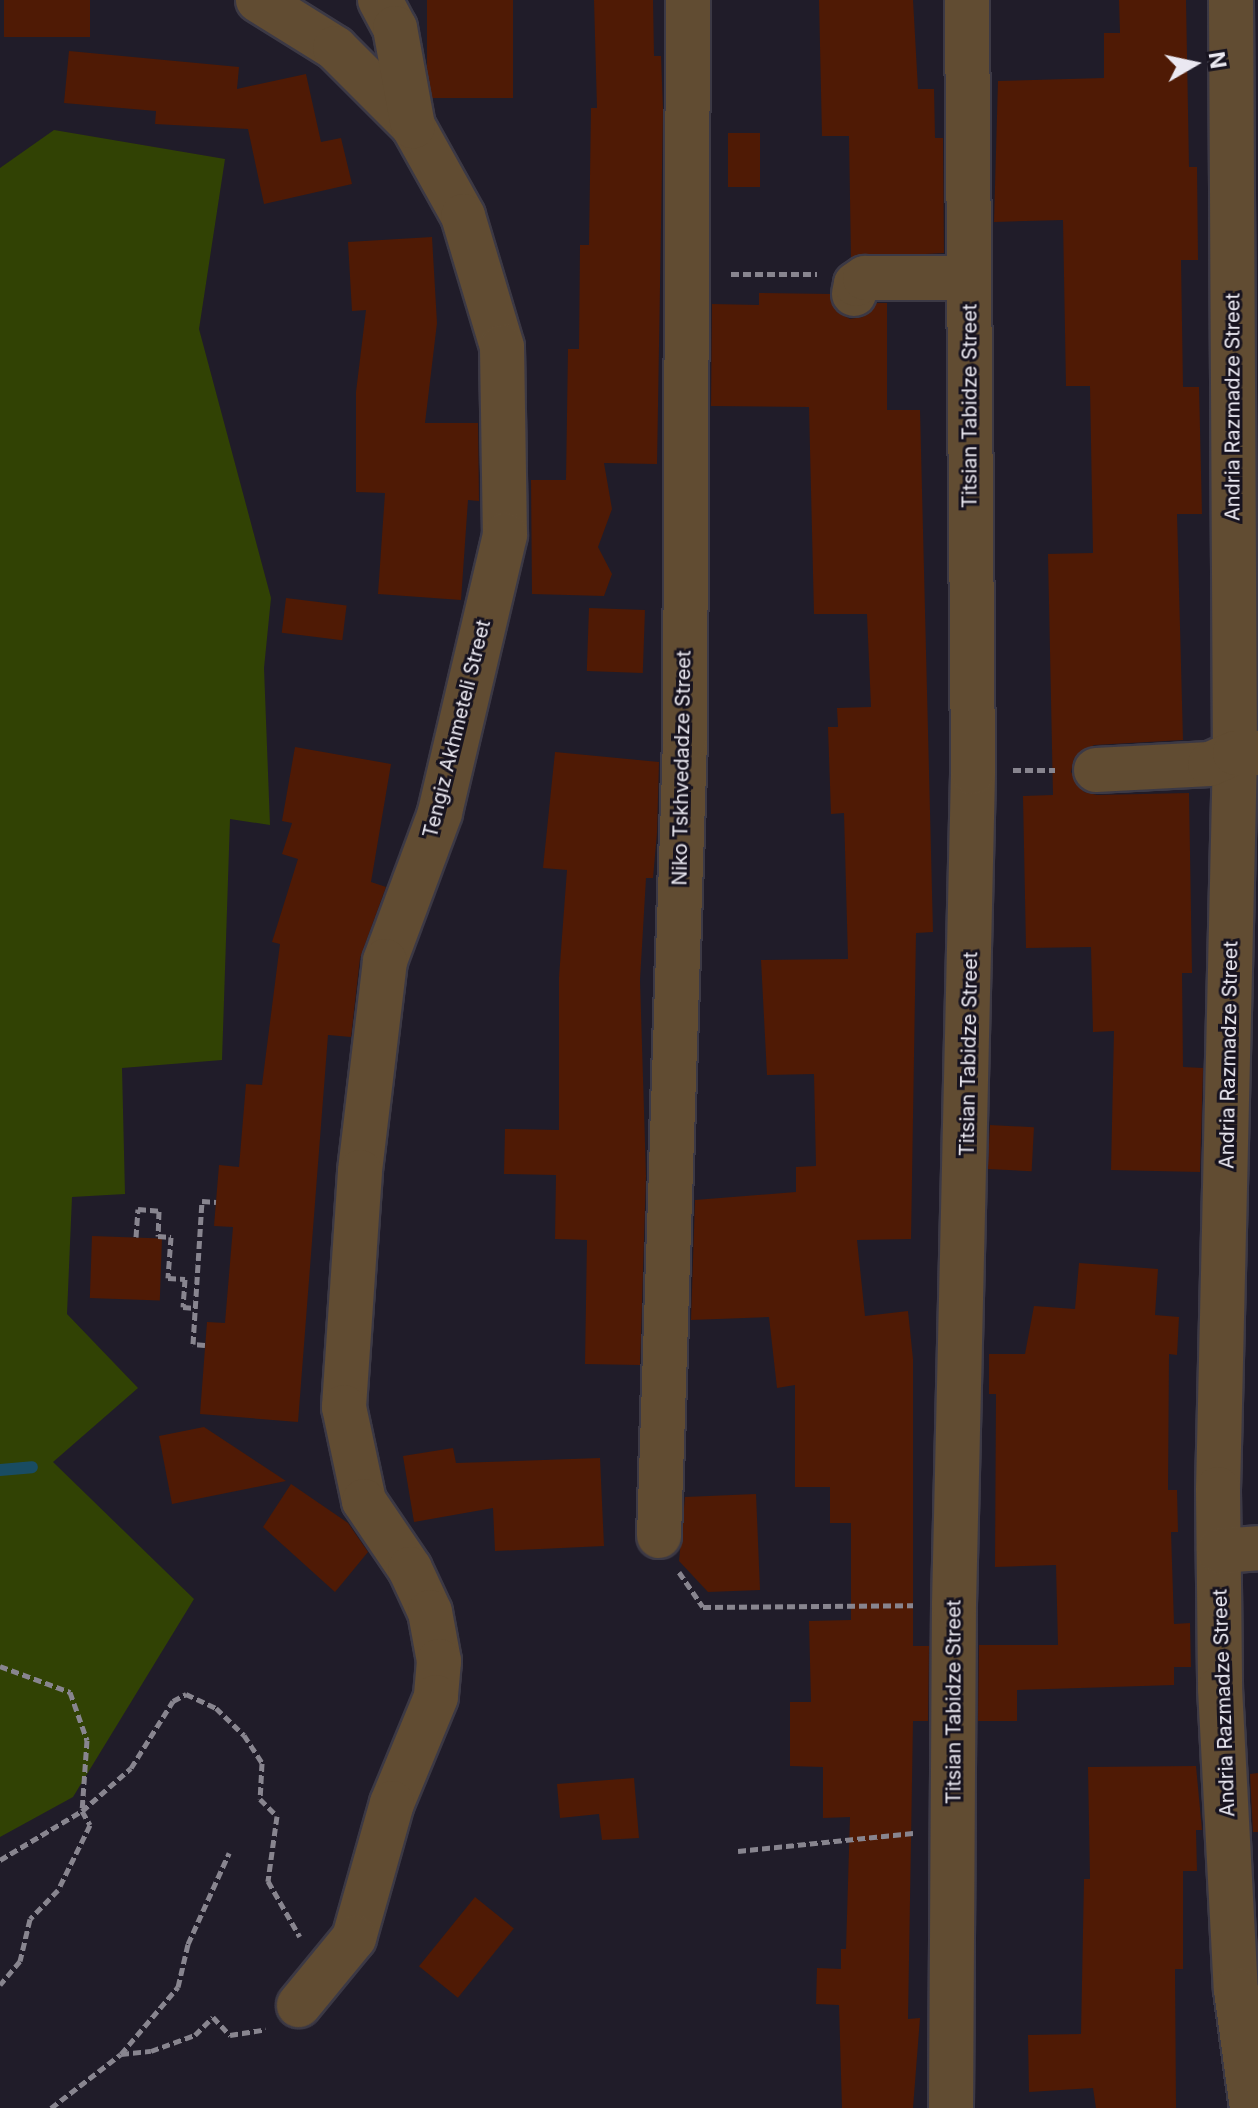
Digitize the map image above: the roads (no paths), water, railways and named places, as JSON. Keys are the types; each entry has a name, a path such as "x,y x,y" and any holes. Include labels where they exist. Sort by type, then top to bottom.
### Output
{"street":[{"name":"Tengiz Akhmeteli Street","path":"258,0 335,48 413,126 463,216 502,347 505,535 440,813 385,961 360,1172 344,1407 364,1501 410,1569 430,1612 439,1661 436,1697 392,1803 354,1938 299,2005"},
{"path":"380,0 395,28 413,126"},
{"name":"Niko Tskhvedadze Street","path":"659,1536 685,739 688,0"},
{"name":"Titsian Tabidze Street","path":"951,2108 954,1605 971,974 967,0"},
{"name":"Andria Razmadze Street","path":"1231,0 1247,753 1239,1549 1220,1688 1236,1990 1252,2108"},
{"path":"838,284 856,284 865,278 969,278"},
{"path":"1096,770 1210,764 1247,753"}],"waterway":[{"path":"0,1470 32,1467"}]}
